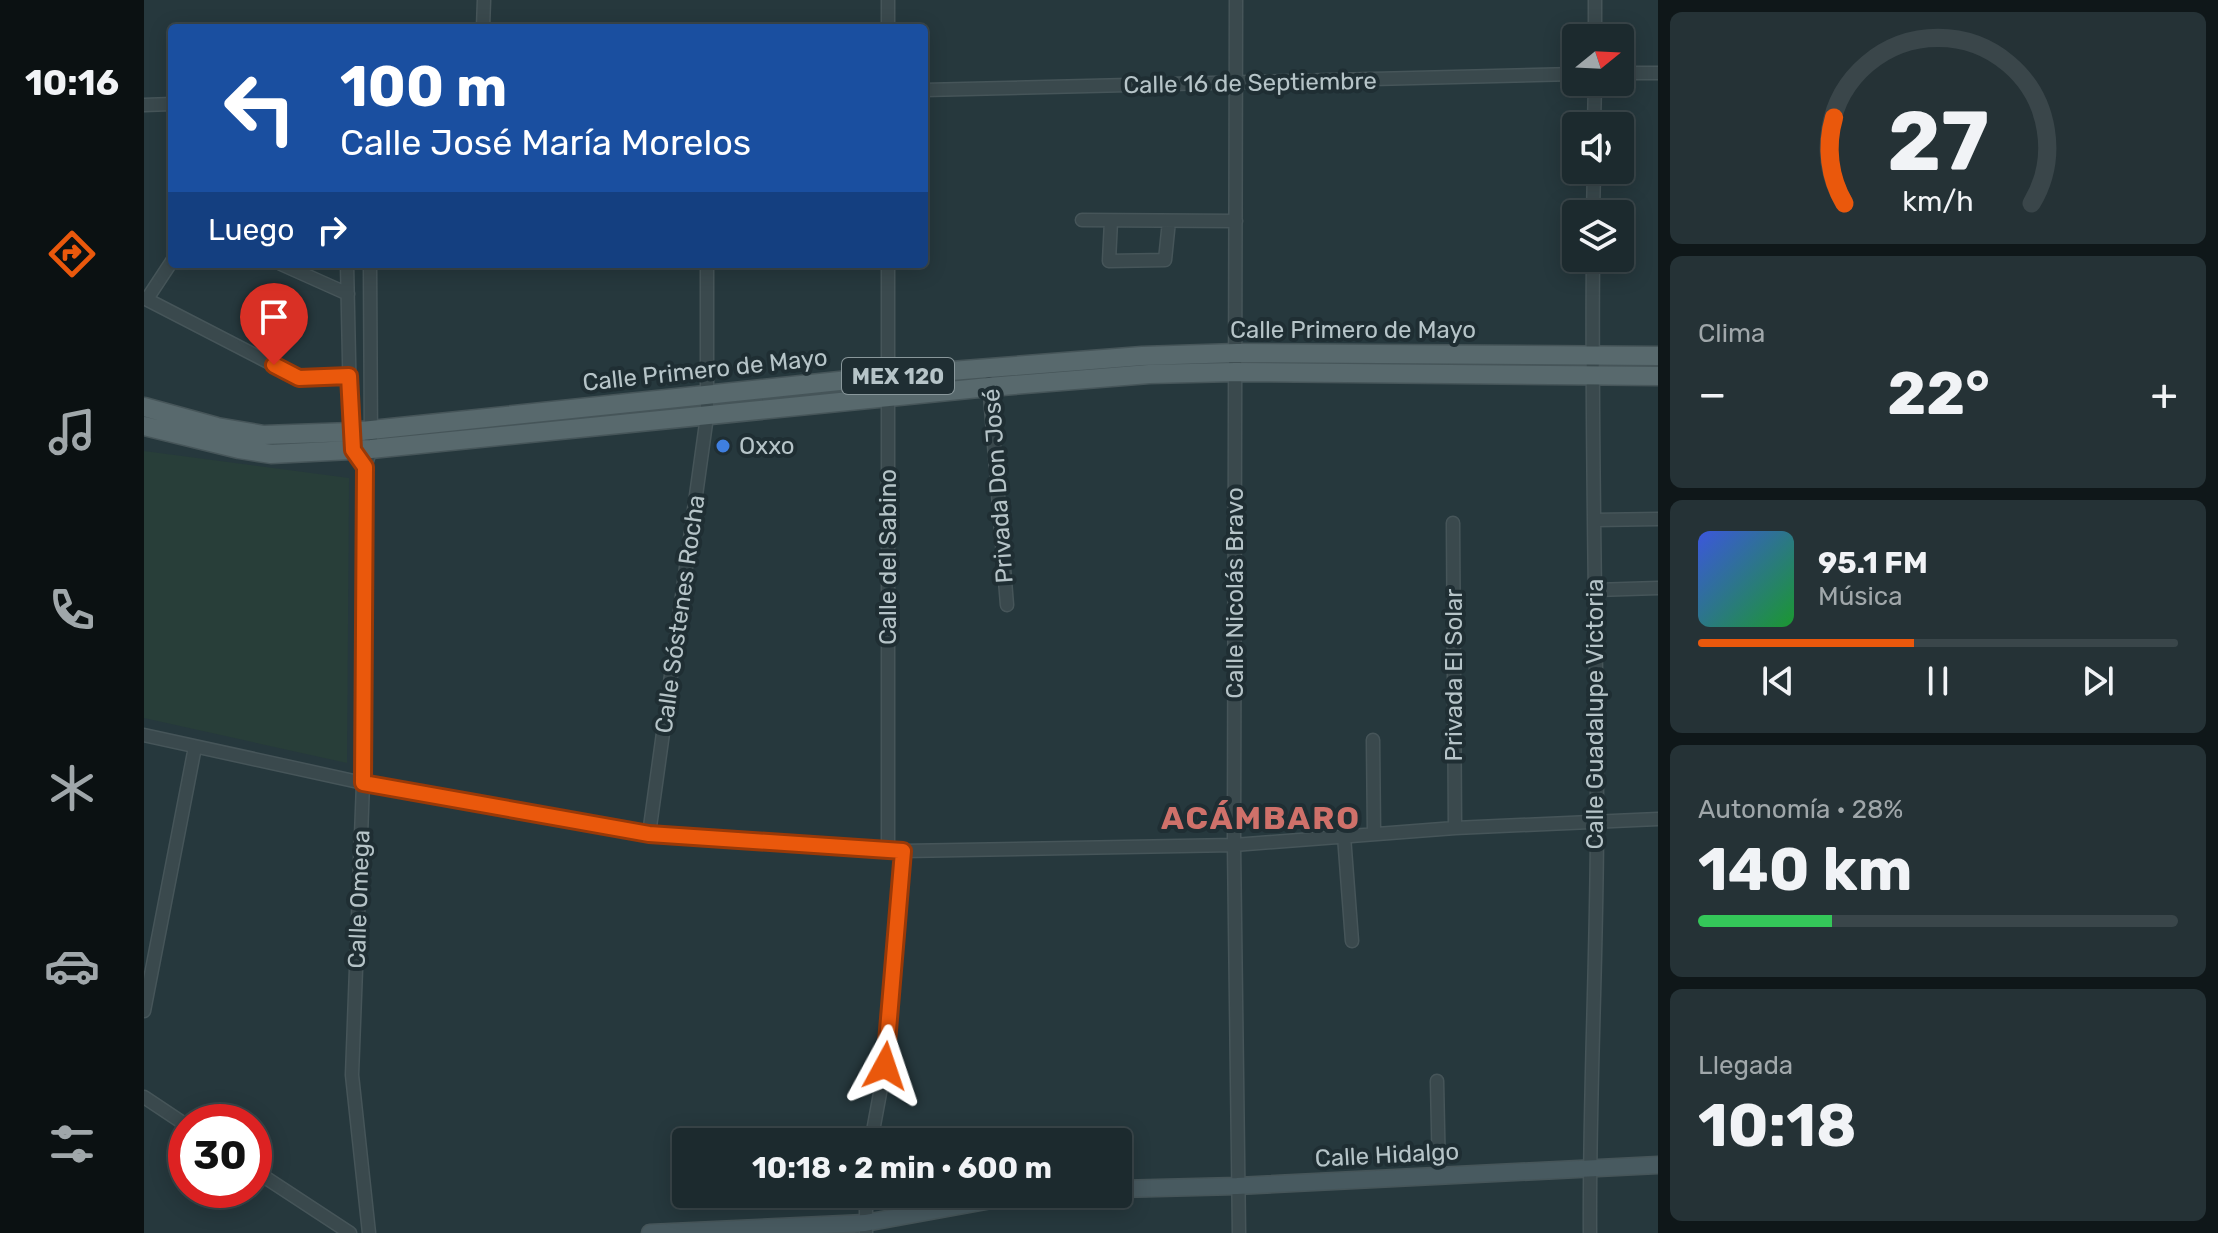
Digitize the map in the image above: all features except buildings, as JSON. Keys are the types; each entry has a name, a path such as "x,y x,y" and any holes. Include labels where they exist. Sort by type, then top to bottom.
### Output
{"main road":[{"name":"Calle Primero de Mayo","path":"144,426 204,442 271,454 888,397 989,377 1142,356 1592,376 1658,376"},
{"name":"Calle Primero de Mayo","path":"1236,362 1658,356"},
{"name":"Calle Primero de Mayo","path":"144,407 217,427 362,445 707,394 887,376 989,377"}],"street":[{"path":"483,24 484,0"},
{"path":"888,0 888,24"},
{"name":"Calle Nicolás Bravo","path":"1236,0 1234,845 1239,1233"},
{"path":"1595,0 1595,24"},
{"path":"1634,73 1658,73"},
{"name":"Calle 16 de Septiembre","path":"928,90 1562,74"},
{"path":"144,105 168,104"},
{"path":"1082,220 1236,221"},
{"path":"1111,221 1109,261 1165,260 1169,221"},
{"path":"168,267 146,299 299,378 349,376"},
{"path":"290,268 348,294"},
{"name":"Calle Omega","path":"347,268 349,376 362,445"},
{"name":"Calle Omega","path":"369,1233 352,1075 363,783 362,445 370,268"},
{"name":"Calle Sóstenes Rocha","path":"649,834 707,416 707,268"},
{"name":"Calle del Sabino","path":"888,268 888,850"},
{"name":"Calle Guadalupe Victoria","path":"1590,1233 1597,823 1593,272"},
{"name":"Privada Don José","path":"989,377 1007,605"},
{"path":"1595,520 1658,519"},
{"name":"Privada El Solar","path":"1453,523 1455,828"},
{"path":"1595,590 1658,588"},
{"path":"144,735 363,783 649,834 903,851 1234,845 1455,828 1658,819"},
{"path":"1373,740 1374,833"},
{"path":"144,1011 195,747"},
{"path":"1344,836 1352,941"},
{"path":"874,1128 885,1066 903,851"},
{"path":"1437,1081 1439,1176"},
{"path":"144,1097 168,1113"},
{"name":"Calle Hidalgo","path":"1132,1189 1658,1165"},
{"path":"272,1182 350,1233"},
{"path":"865,1228 866,1208"},
{"path":"650,1233 865,1228 959,1208"}],"green space":[{"path":"144,451 349,478 347,763 144,718"}],"place":[{"name":"Oxxo","path":"723,446"}],"district":[{"name":"ACÁMBARO","path":"1261,818"}],"route":[{"path":"274,365 299,378 349,376 353,450 365,467 363,783 649,834 903,851 885,1066"}]}
